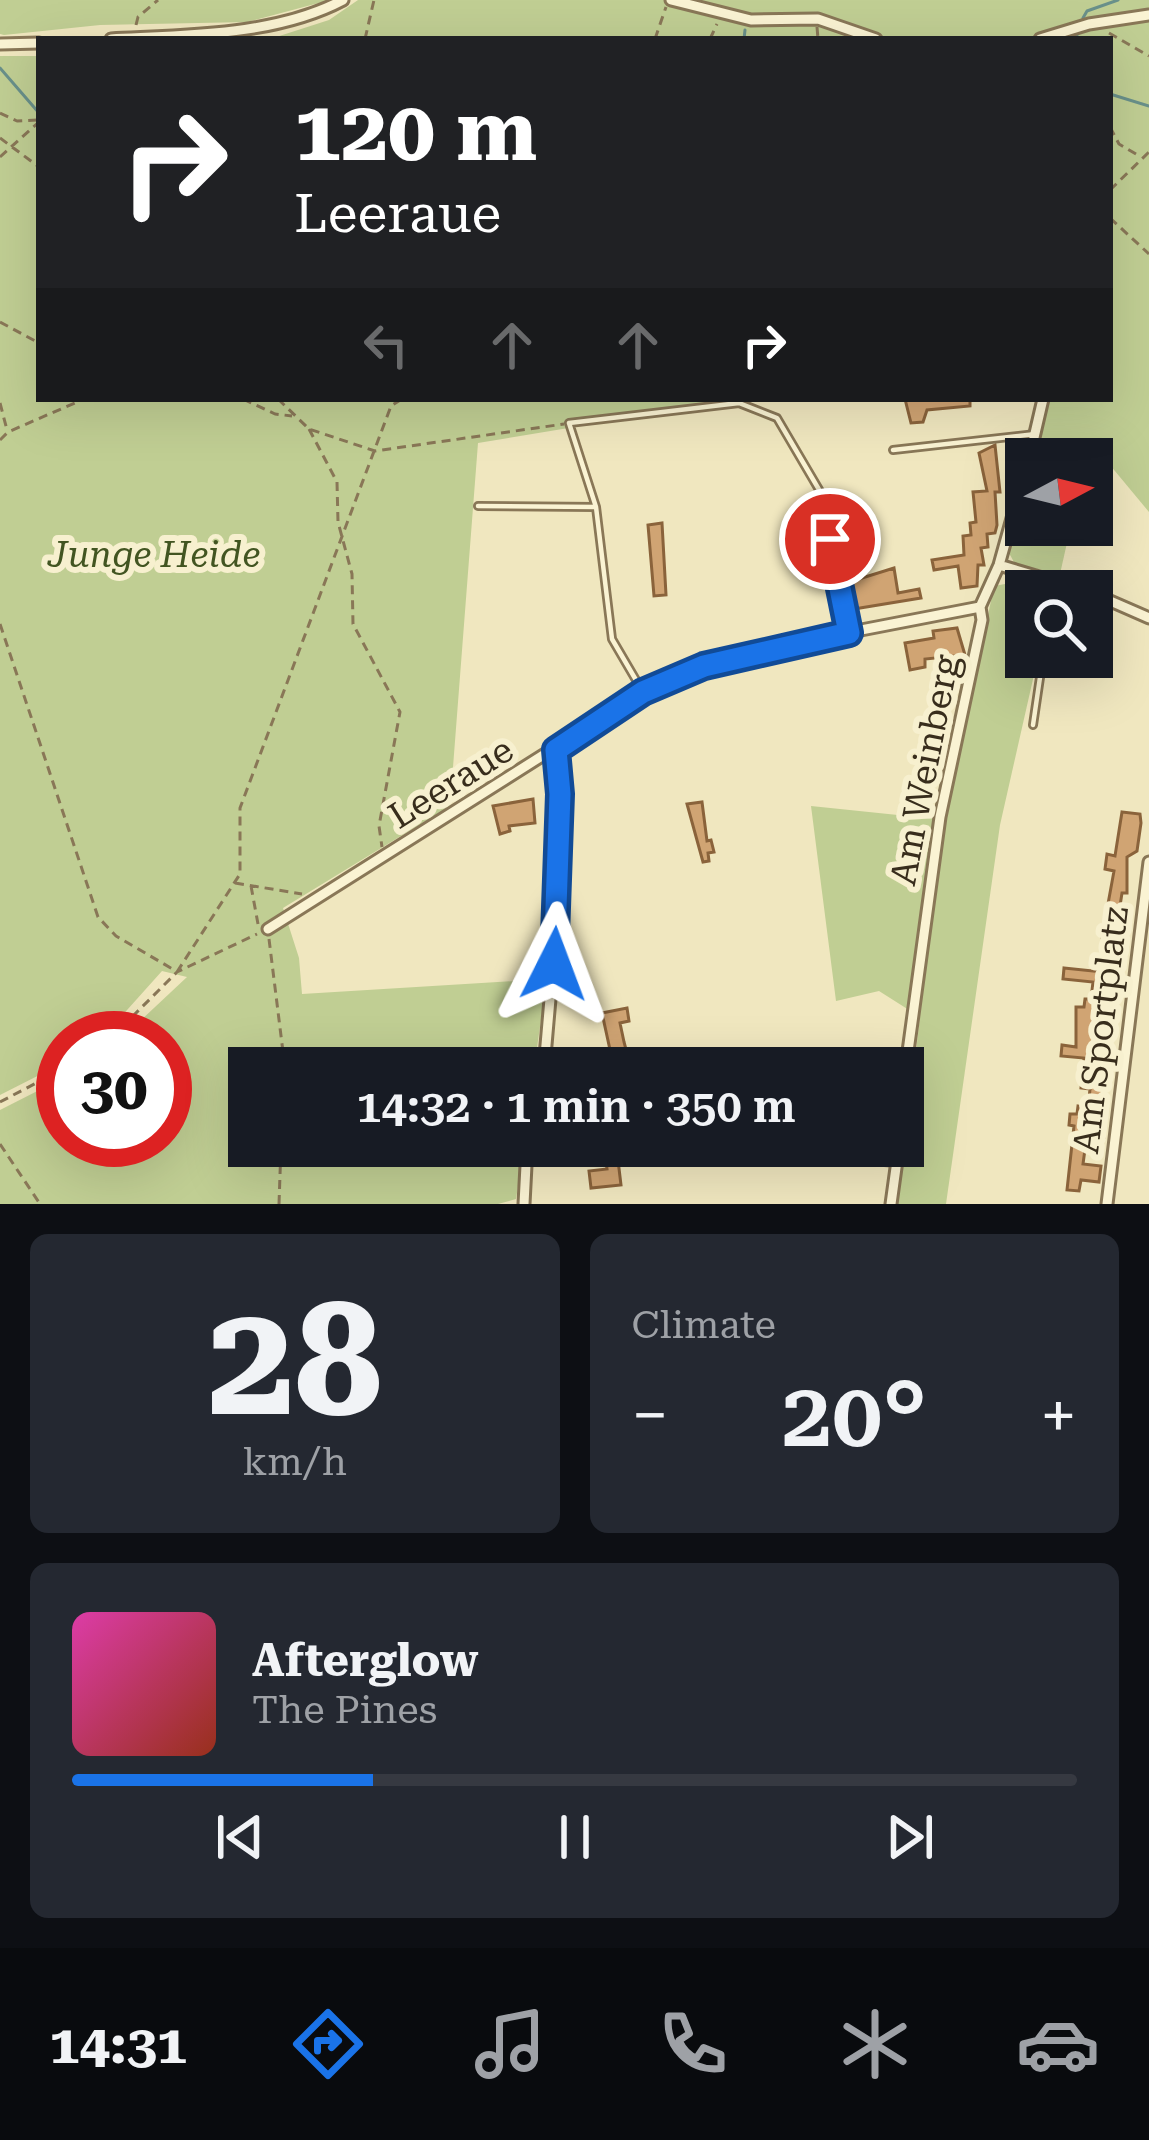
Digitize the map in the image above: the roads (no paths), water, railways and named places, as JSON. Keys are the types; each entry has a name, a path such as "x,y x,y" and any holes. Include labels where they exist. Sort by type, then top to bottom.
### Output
{"street":[{"path":"164,36 226,32 324,10 343,0"},
{"path":"670,0 722,15 780,22 818,19 866,36"},
{"path":"1050,36 1089,24 1149,15"},
{"path":"0,44 36,43"},
{"path":"1035,438 1041,402"},
{"name":"Am Weinberg","path":"909,1047 940,817 982,620 980,607 1005,543"},
{"path":"999,565 1012,570"},
{"path":"1113,602 1149,618"},
{"name":"Leeraue","path":"264,931 643,692 704,666 980,607"},
{"path":"546,1047 556,930 560,794 556,750"},
{"name":"Am Sportplatz","path":"1107,1204 1149,862"},
{"path":"524,1204 525,1167"},
{"path":"891,1204 897,1167"}],"lane":[{"path":"643,692 612,638 596,507 569,423 739,403 777,418 821,493 849,633"},
{"path":"893,450 1036,434"},
{"path":"478,506 596,507"},
{"path":"1033,725 1040,678"}],"waterway":[{"path":"1083,18 1087,11 1118,0"},
{"path":"744,36 745,30"},
{"path":"0,68 36,110"},
{"path":"1113,95 1149,106"}],"park label":[{"name":"Junge Heide","path":"154,555"}]}
